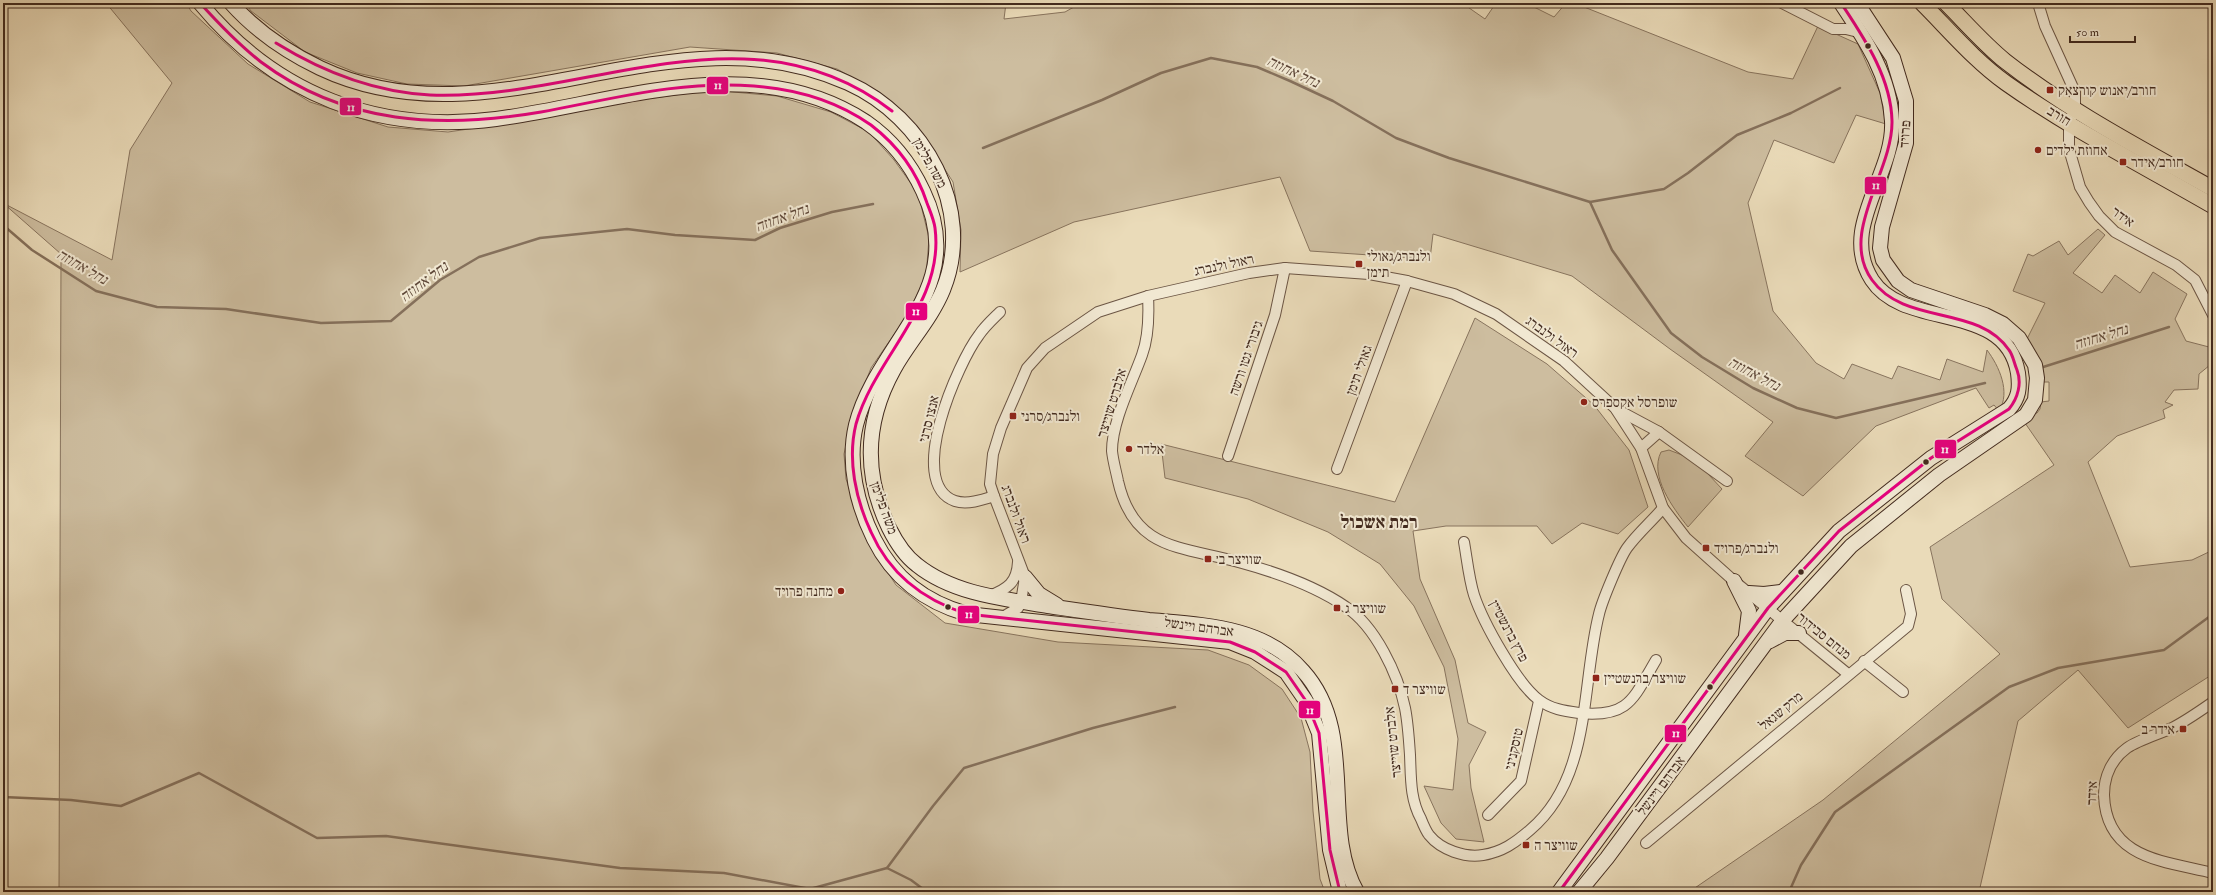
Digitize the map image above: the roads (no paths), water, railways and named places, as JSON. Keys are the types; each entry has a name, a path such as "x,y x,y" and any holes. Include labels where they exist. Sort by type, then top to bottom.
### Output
{"main road":[{"name":"משה פלימן","path":"200,3 226,33 256,59 276,73 326,99 386,116 436,122 477,120 509,117 659,89 733,84 766,87 803,95 841,108 874,128 898,151 917,177 931,210 934,223 936,250 928,291 901,340 879,372 862,408 856,425 852,454 856,484 869,528 885,559 906,584 928,599 948,609 998,619"},
{"name":"משה פלימן","path":"231,3 266,36 302,58 348,79 405,92 453,95 494,92 657,62 734,58 768,60 808,69 848,83 884,104 912,130 932,160 949,203 953,242 944,287 930,316 894,368 874,417 870,457 875,489 889,528 907,556 918,566 955,586 989,596 1021,602"},
{"name":"פרויד","path":"1768,608 1781,592 1839,531 1931,458 2009,409 2016,401 2019,392 2017,369 2006,346 2000,338 1980,327 1906,304 1892,298 1872,281 1862,257 1861,244 1865,216 1888,152 1892,122 1889,92 1874,57 1841,3"},
{"name":"פרויד","path":"1783,620 1851,546 1939,475 2026,415 2036,400 2037,378 2035,365 2019,338 2003,324 1985,315 1911,290 1898,281 1883,260 1880,248 1882,227 1904,154 1907,119 1906,101 1898,70 1883,40 1857,3"},
{"name":"חורב","path":"1922,3 1973,54 2005,82 2069,123 2213,206"},
{"name":"חורב","path":"1946,3 2004,60 2075,108 2213,189"},
{"path":"1025,577 1039,594 1065,609"},
{"path":"1734,581 1749,611 1748,627 1745,639"},
{"path":"1749,592 1764,594 1781,592"},
{"name":"אברהם ויינשל","path":"1021,602 1065,609 1227,628 1258,639 1284,653 1300,667 1319,692 1328,717 1338,770 1343,856 1349,877 1357,892"},
{"name":"אברהם ויינשל","path":"1559,892 1768,608"},
{"name":"אברהם ויינשל","path":"998,619 1230,642 1255,652 1286,672 1306,700 1319,733 1330,850 1340,892"},
{"name":"אברהם ויינשל","path":"1579,892 1607,858 1783,620"},
{"path":"1766,644 1785,633 1799,634"}],"street":[{"path":"1782,3 1833,29 1860,32 1883,40"},
{"path":"2038,3 2044,26 2073,84 2076,100 2075,108"},
{"name":"אידר","path":"2075,108 2069,123 2069,149 2080,187 2098,216 2115,232 2176,265 2196,280 2213,315"},
{"name":"ראול ולנברג","path":"1025,577 1018,562 990,484 993,454 1006,414 1027,368 1045,348 1098,312 1148,296 1249,273 1285,268 1369,274 1407,281 1454,294 1496,314 1564,361 1615,408 1658,432 1727,481"},
{"name":"גיבורי גטו ורשה","path":"1228,456 1275,315 1285,268"},
{"name":"גאולי תימן","path":"1337,469 1407,281"},
{"name":"אלברט שוייצר","path":"1148,296 1150,318 1143,353 1128,390 1114,435 1112,452 1120,491 1127,511 1141,528 1156,539 1189,550 1244,563 1316,590 1348,608 1369,629 1390,663 1405,707 1415,807 1430,836 1453,852 1475,856 1495,853 1516,842 1543,819 1571,771 1584,713 1599,612 1627,549 1663,508"},
{"name":"אנצו סרני","path":"994,496 962,502 954,501 948,497 938,484 934,456 936,437 944,405 964,361 979,335 1000,312"},
{"name":"ראול ולנברג","path":"1615,408 1641,448 1663,508 1686,538 1734,581 1783,620"},
{"path":"1641,448 1658,432"},
{"name":"פרץ ברנשטיין","path":"1464,542 1474,596 1506,662 1539,701 1560,711 1603,714 1617,711 1634,696 1656,660"},
{"name":"ראול ולנברג","path":"989,596 1003,591 1016,579 1018,562"},
{"path":"998,619 1012,613 1021,602 1025,577"},
{"name":"מרק שגאל","path":"1646,843 1848,674 1908,626 1911,614 1906,590"},
{"name":"מנחם סבידור","path":"1783,620 1848,674"},
{"name":"מנחם סבידור","path":"1864,661 1903,692"},
{"name":"טוסקניני","path":"1488,815 1521,781 1539,701"},
{"name":"אידר","path":"2213,702 2174,727 2128,747 2114,761 2107,774 2104,789 2107,820 2115,834 2128,848 2142,856 2213,873"}],"waterway":[{"name":"נחל אחוזה","path":"983,148 1102,100 1161,73 1211,58 1257,67 1290,81 1333,101 1396,138 1449,158 1590,202 1664,189 1688,173 1737,135 1791,113 1840,88"},
{"name":"נחל אחוזה","path":"1590,202 1612,250 1671,333 1702,357 1753,388 1797,408 1836,418 1985,383"},
{"name":"נחל אחוזה","path":"3,225 32,250 96,291 157,307 226,309 321,323 391,321 440,280 479,257 540,238 627,229 675,235 755,240 780,228 832,212 873,204"},
{"name":"נחל אחוזה","path":"2040,368 2169,327"},
{"path":"1789,892 1801,865 1835,812 2009,687 2058,668 2164,650 2213,614"},
{"path":"887,868 933,806 964,768 1093,728 1175,707"},
{"path":"3,797 71,800 121,806 199,773 317,838 386,836 620,868 724,873 810,889 887,868 911,880 927,892"}],"place":[{"name":"חורב/יאנוש קורצאק","path":"2050,90"},
{"name":"אחוזת ילדים","path":"2038,150"},
{"name":"חורב/אידר","path":"2123,162"},
{"name":"ולנברג/גאולי תימן","path":"1359,264"},
{"name":"שופרסל אקספרס","path":"1584,402"},
{"name":"ולנברג/סרני","path":"1013,416"},
{"name":"אלדר","path":"1129,449"},
{"name":"ולנברג/פרויד","path":"1706,548"},
{"name":"שוויצר ב׳","path":"1208,559"},
{"name":"מחנה פרויד","path":"841,591"},
{"name":"שוויצר ג","path":"1337,608"},
{"name":"שוויצר/ברנשטיין","path":"1596,678"},
{"name":"שוויצר ד","path":"1395,689"},
{"name":"אידר ב","path":"2183,729"},
{"name":"שוויצר ה","path":"1526,845"}],"district":[{"name":"רמת אשכול","path":"1379,522"}]}
